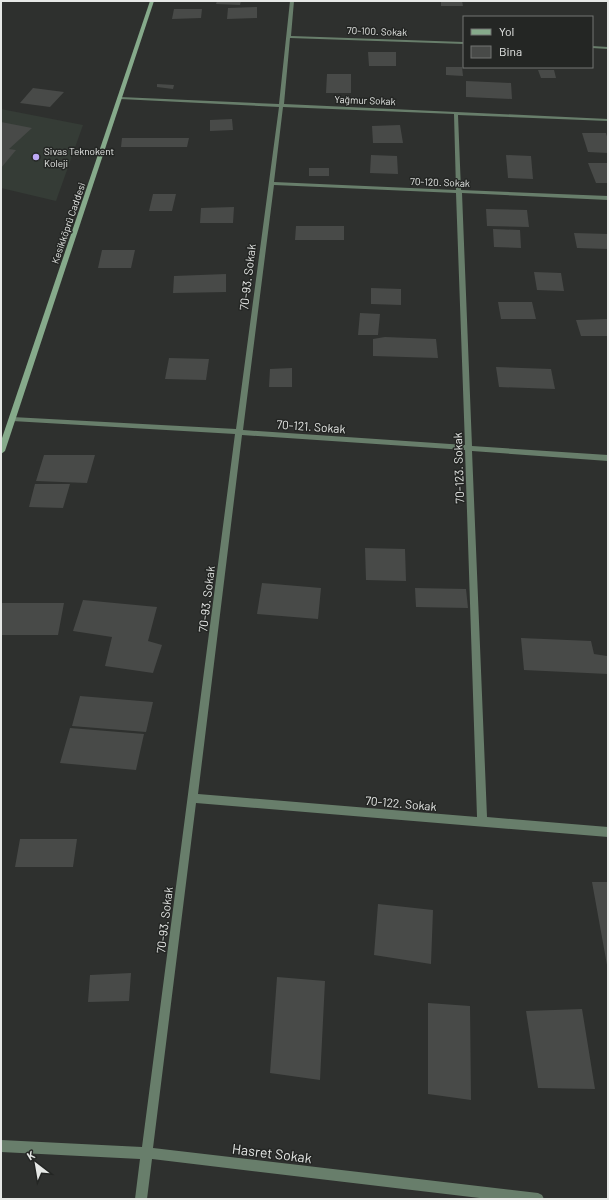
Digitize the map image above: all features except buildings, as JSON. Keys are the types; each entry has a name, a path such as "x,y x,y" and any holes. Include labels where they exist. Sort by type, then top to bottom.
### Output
{"street":[{"name":"Kesikköprü Caddesi","path":"1,451 152,1"},
{"name":"70-93. Sokak","path":"141,1199 281,106 292,1"},
{"name":"70-100. Sokak","path":"289,37 463,43"},
{"path":"593,47 608,48"},
{"name":"Yağmur Sokak","path":"120,98 608,120"},
{"name":"70-123. Sokak","path":"456,113 482,822"},
{"name":"70-120. Sokak","path":"271,183 608,198"},
{"name":"70-121. Sokak","path":"12,419 239,432 608,458"},
{"name":"70-122. Sokak","path":"192,798 608,832"},
{"name":"Hasret Sokak","path":"1,1146 146,1153 538,1199"}],"shaded area":[{"name":"Sivas Teknokent Koleji","path":"1,109 83,125 56,201 1,188"}],"place":[{"name":"Sivas Teknokent Koleji","path":"36,157"}]}
